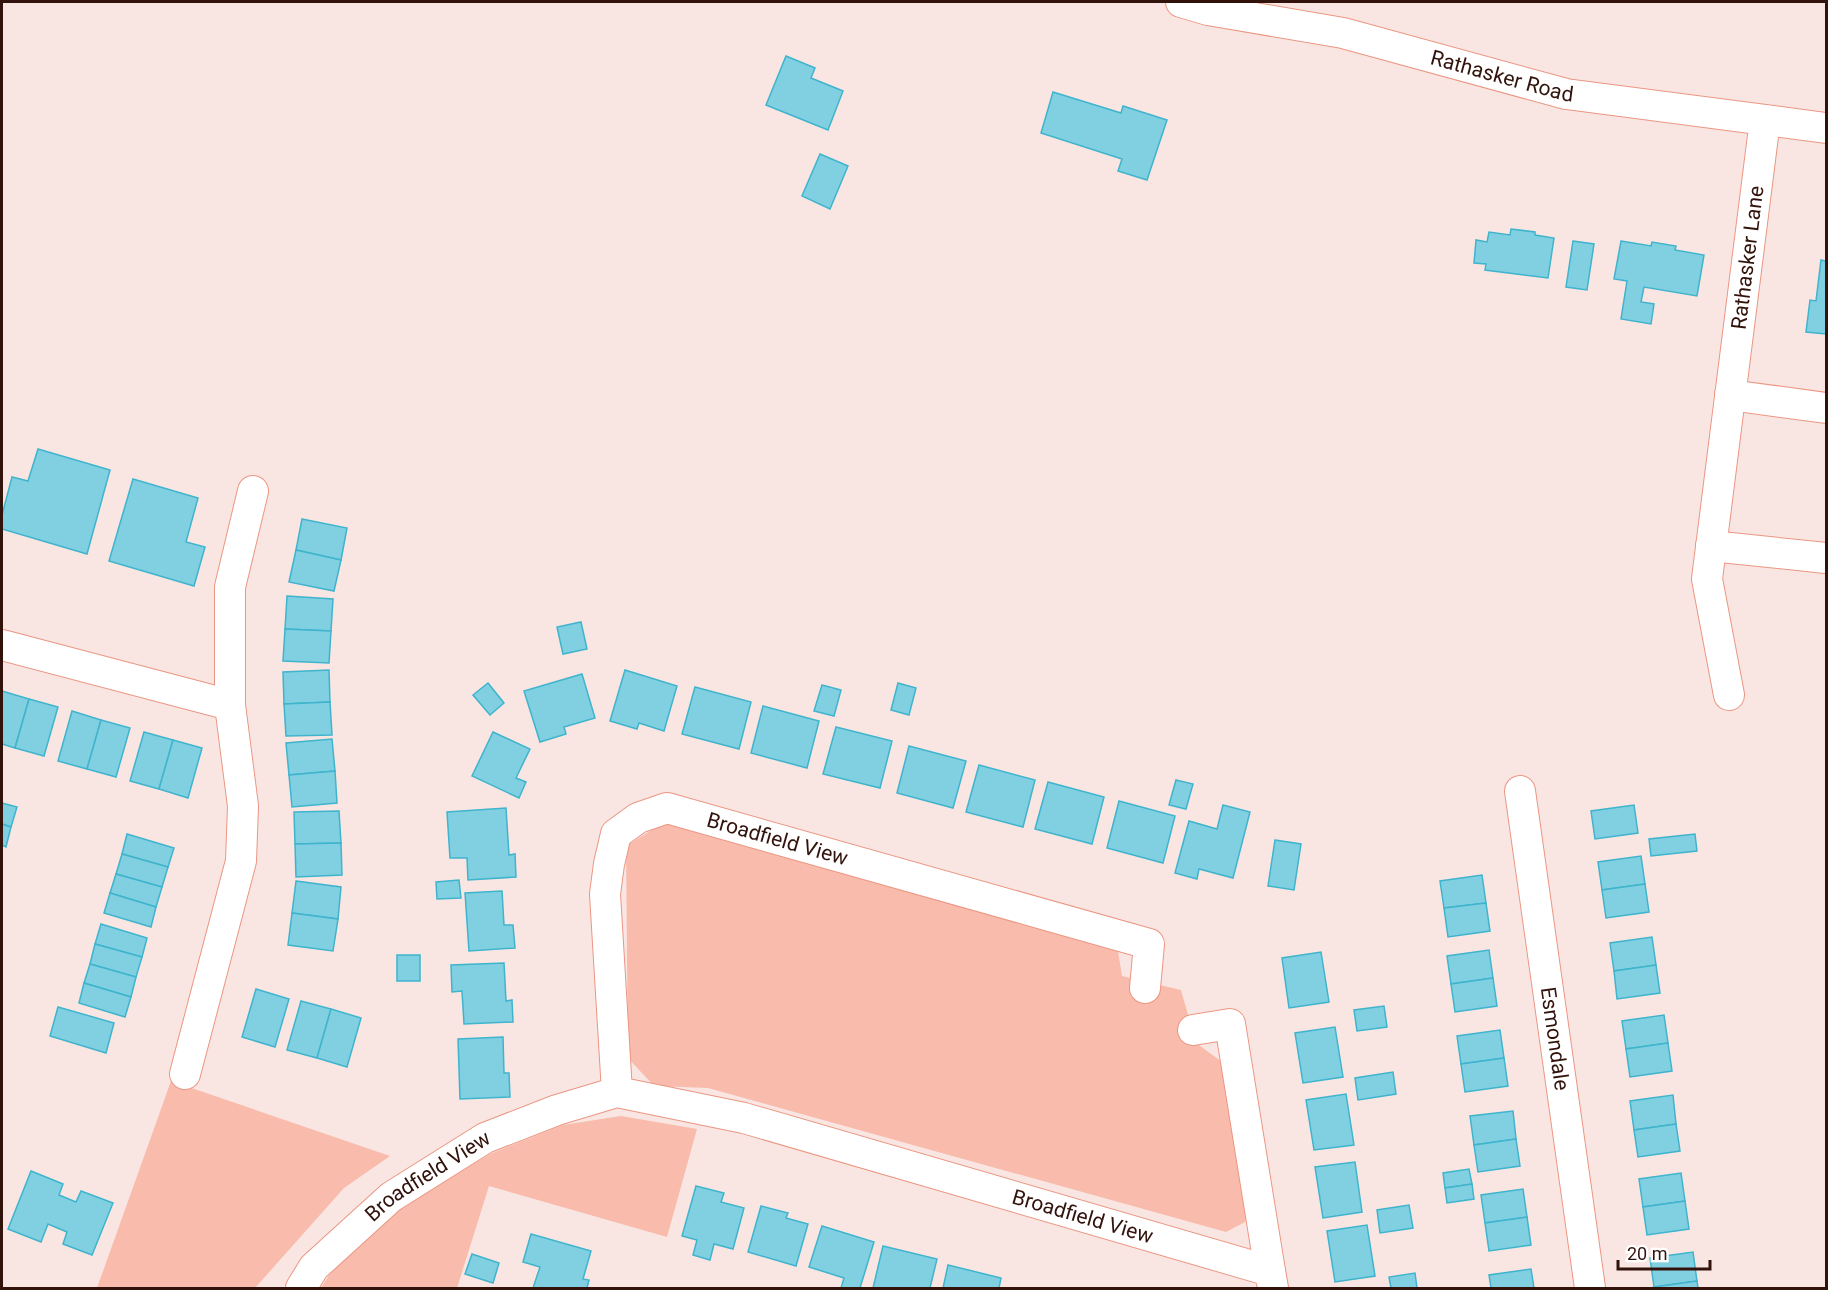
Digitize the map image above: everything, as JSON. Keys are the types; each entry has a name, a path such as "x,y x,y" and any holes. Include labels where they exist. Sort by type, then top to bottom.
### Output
{"street":[{"name":"Rathasker Road","path":"1181,2 1208,10 1343,33 1566,94 1827,129"},
{"name":"Rathasker Lane","path":"1729,695 1707,579 1765,120"},
{"path":"1730,395 1827,408"},
{"path":"184,1074 241,861 243,806 230,705 230,587 253,491"},
{"path":"1711,546 1827,558"},
{"path":"2,645 230,705"},
{"name":"Esmondale","path":"1520,790 1590,1288"},
{"name":"Broadfield View","path":"617,1092 605,894 609,864 616,834 638,818 667,808 1149,944 1145,988"},
{"name":"Broadfield View","path":"301,1288 314,1267 391,1197 486,1138 557,1110 617,1092 744,1118 1271,1280 1230,1024 1193,1030"}],"shaded area":[{"path":"663,823 1116,939 1122,976 1181,990 1196,1043 1229,1067 1250,1199 1245,1222 1226,1232 708,1088 654,1086 628,1058 626,846"},
{"path":"171,1081 390,1156 344,1188 255,1288 97,1288"},
{"path":"621,1116 697,1129 667,1237 489,1186 457,1288 321,1288 329,1275 398,1209 490,1154 563,1125"}],"building":[{"path":"786,56 815,68 811,78 843,91 828,130 766,105"},
{"path":"1053,92 1121,113 1123,106 1167,120 1147,180 1118,171 1122,159 1041,133"},
{"path":"820,154 848,166 830,209 802,196"},
{"path":"1511,229 1535,232 1535,235 1554,238 1548,278 1485,270 1486,264 1474,263 1476,240 1487,242 1489,232 1510,235"},
{"path":"1573,241 1594,244 1587,290 1566,287"},
{"path":"1621,241 1651,246 1652,242 1676,246 1675,250 1704,255 1697,296 1644,287 1641,302 1654,304 1651,324 1621,319 1627,281 1614,279"},
{"path":"1821,260 1826,261 1826,334 1806,332 1810,300 1816,301"},
{"path":"38,449 110,470 87,554 2,529 2,515 12,477 28,481"},
{"path":"133,479 198,498 186,542 205,547 194,586 109,561"},
{"path":"302,519 347,528 341,560 296,550"},
{"path":"296,550 341,560 334,591 289,582"},
{"path":"287,596 333,599 331,631 285,629"},
{"path":"581,622 587,649 563,654 557,627"},
{"path":"285,629 331,631 329,663 283,661"},
{"path":"329,670 330,702 284,704 283,672"},
{"path":"625,670 677,686 664,731 639,723 637,729 610,721"},
{"path":"582,674 595,718 564,727 566,734 540,742 524,691"},
{"path":"488,683 504,703 490,715 473,695"},
{"path":"898,683 916,688 909,715 891,710"},
{"path":"822,685 841,690 834,716 814,711"},
{"path":"695,687 751,702 739,749 682,734"},
{"path":"2,691 29,699 15,748 2,744"},
{"path":"29,699 58,707 44,756 15,748"},
{"path":"330,702 332,735 286,736 284,704"},
{"path":"763,706 819,721 807,768 751,753"},
{"path":"72,711 101,720 87,769 58,761"},
{"path":"101,720 130,728 116,777 87,769"},
{"path":"836,727 892,741 880,788 823,774"},
{"path":"144,732 173,740 159,789 130,781"},
{"path":"493,732 530,749 516,778 526,782 519,798 472,776"},
{"path":"332,739 335,771 289,775 286,743"},
{"path":"173,740 202,748 188,798 159,789"},
{"path":"909,746 966,761 953,808 897,793"},
{"path":"979,765 1035,780 1023,827 966,812"},
{"path":"335,771 337,803 292,807 289,775"},
{"path":"1176,780 1193,784 1186,809 1169,805"},
{"path":"1048,782 1104,797 1092,844 1035,829"},
{"path":"1119,801 1175,816 1163,863 1107,848"},
{"path":"2,803 17,807 11,827 2,824"},
{"path":"1223,805 1250,812 1233,878 1199,869 1197,879 1175,873 1189,821 1217,829"},
{"path":"1634,805 1638,833 1595,839 1591,811"},
{"path":"506,808 509,855 515,854 516,877 468,880 467,858 450,858 447,812"},
{"path":"339,811 341,843 295,844 294,812"},
{"path":"2,824 11,827 6,847 2,845"},
{"path":"127,834 174,848 168,867 122,854"},
{"path":"1695,834 1697,851 1651,856 1649,839"},
{"path":"1275,840 1301,844 1294,890 1268,886"},
{"path":"341,843 342,875 296,877 295,844"},
{"path":"122,854 168,867 162,887 116,874"},
{"path":"1641,856 1645,884 1602,890 1598,862"},
{"path":"116,874 162,887 156,907 110,893"},
{"path":"1482,875 1486,903 1444,908 1440,881"},
{"path":"459,880 461,898 437,899 436,882"},
{"path":"296,881 341,887 338,919 292,913"},
{"path":"1645,884 1649,912 1606,918 1602,890"},
{"path":"502,891 504,925 513,925 515,948 469,951 465,893"},
{"path":"110,893 156,907 151,927 104,913"},
{"path":"1486,903 1490,931 1448,937 1444,908"},
{"path":"292,913 338,919 333,951 288,945"},
{"path":"101,924 147,938 142,957 95,944"},
{"path":"1652,937 1656,965 1614,971 1610,943"},
{"path":"95,944 142,957 136,977 90,964"},
{"path":"1489,950 1493,978 1451,984 1447,956"},
{"path":"1321,952 1329,1002 1289,1008 1282,958"},
{"path":"397,955 420,955 420,981 397,981"},
{"path":"504,963 506,1001 512,1000 513,1022 464,1024 462,991 452,992 451,965"},
{"path":"90,964 136,977 131,997 84,983"},
{"path":"1656,965 1660,993 1617,999 1614,971"},
{"path":"1493,978 1497,1006 1455,1012 1451,984"},
{"path":"84,983 131,997 125,1017 79,1003"},
{"path":"256,989 289,999 275,1047 242,1037"},
{"path":"301,1001 331,1009 317,1058 287,1050"},
{"path":"1384,1006 1387,1027 1357,1031 1354,1010"},
{"path":"58,1007 114,1023 106,1053 50,1036"},
{"path":"331,1009 361,1018 347,1067 317,1058"},
{"path":"1664,1015 1668,1043 1626,1049 1622,1021"},
{"path":"1335,1027 1343,1077 1303,1083 1295,1033"},
{"path":"1500,1030 1504,1058 1461,1064 1457,1036"},
{"path":"503,1037 504,1073 509,1073 510,1097 460,1099 458,1039"},
{"path":"1668,1043 1672,1071 1630,1077 1626,1049"},
{"path":"1504,1058 1508,1086 1465,1092 1461,1064"},
{"path":"1393,1072 1396,1094 1358,1100 1355,1078"},
{"path":"1346,1094 1354,1145 1314,1150 1306,1100"},
{"path":"1673,1095 1676,1124 1634,1130 1630,1101"},
{"path":"1513,1111 1516,1139 1474,1145 1470,1116"},
{"path":"1676,1124 1680,1151 1638,1157 1634,1130"},
{"path":"1516,1139 1520,1166 1478,1172 1474,1145"},
{"path":"1355,1162 1362,1212 1323,1218 1315,1167"},
{"path":"1469,1169 1472,1184 1445,1188 1443,1173"},
{"path":"31,1171 63,1184 59,1195 76,1202 81,1191 113,1203 92,1255 63,1244 67,1232 48,1224 41,1242 8,1229"},
{"path":"1681,1173 1685,1201 1643,1207 1639,1179"},
{"path":"1472,1184 1474,1199 1447,1203 1445,1188"},
{"path":"696,1186 724,1193 721,1202 744,1208 733,1249 714,1244 710,1260 693,1255 697,1240 682,1236"},
{"path":"1523,1189 1527,1217 1485,1223 1481,1195"},
{"path":"1685,1201 1689,1229 1647,1235 1643,1207"},
{"path":"1409,1205 1413,1228 1380,1233 1377,1210"},
{"path":"761,1206 788,1213 786,1218 808,1224 796,1266 748,1252"},
{"path":"1527,1217 1531,1245 1489,1251 1485,1223"},
{"path":"1367,1225 1375,1276 1335,1282 1327,1231"},
{"path":"822,1226 874,1242 860,1288 841,1288 844,1278 809,1267"},
{"path":"531,1234 591,1251 583,1279 589,1280 587,1288 533,1288 540,1267 523,1262"},
{"path":"883,1246 937,1259 930,1288 873,1288"},
{"path":"1693,1252 1697,1281 1654,1287 1650,1258"},
{"path":"472,1254 499,1263 493,1283 465,1274"},
{"path":"948,1265 1001,1278 999,1288 943,1288"},
{"path":"1531,1269 1534,1288 1491,1288 1489,1275"},
{"path":"1415,1273 1417,1288 1391,1288 1389,1277"},
{"path":"1697,1281 1698,1288 1654,1287"}]}
